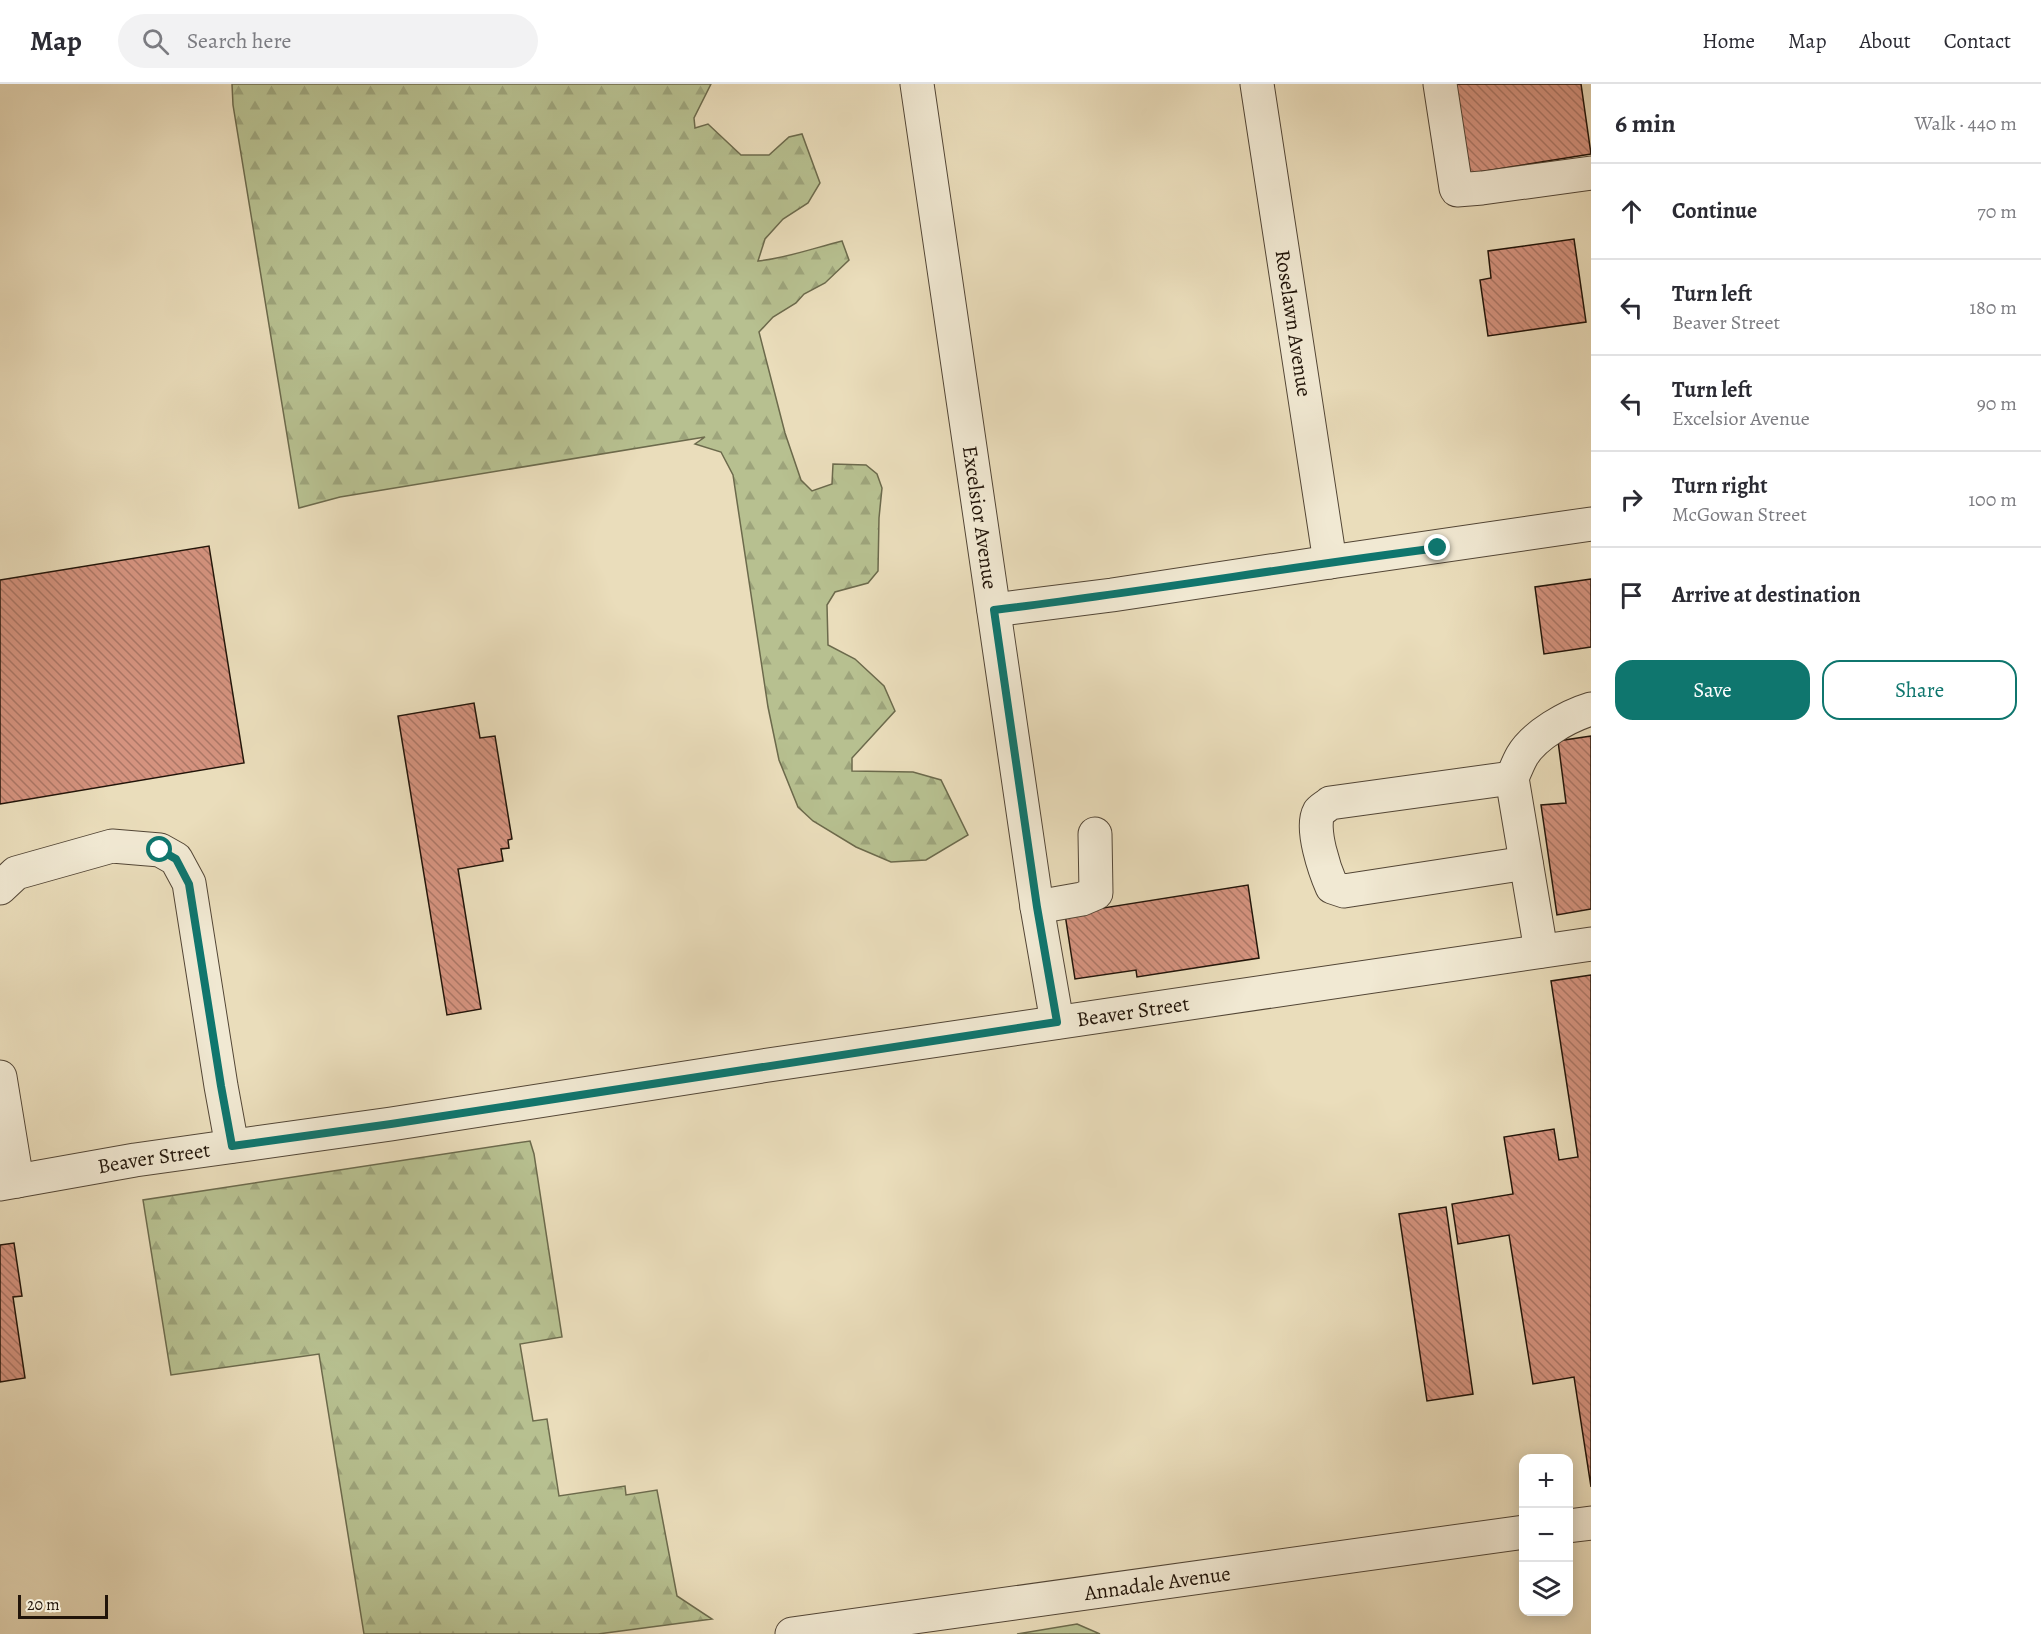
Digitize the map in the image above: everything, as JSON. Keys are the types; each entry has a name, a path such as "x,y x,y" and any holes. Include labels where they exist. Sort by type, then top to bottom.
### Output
{"street":[{"name":"Excelsior Avenue","path":"917,84 1037,907 1057,1022"},
{"name":"Roselawn Avenue","path":"1257,84 1330,562"},
{"path":"1440,84 1458,190 1591,173"},
{"path":"994,610 1112,595 1591,524"},
{"path":"1541,951 1512,778 1522,755 1538,736 1577,713 1591,709"},
{"path":"1512,778 1330,803 1320,811 1315,824 1326,873 1332,887 1344,891 1526,863"},
{"path":"1037,907 1082,899 1096,893 1095,834"},
{"path":"0,888 16,873 112,846 160,850 176,859 189,884 232,1146"},
{"name":"Beaver Street","path":"8,1182 135,1160 391,1124 1057,1022 1591,944"},
{"path":"0,1077 8,1182"},
{"path":"1573,1525 1591,1523"},
{"name":"Annadale Avenue","path":"792,1634 1519,1533"}],"green space":[{"path":"232,84 711,84 694,118 695,128 708,124 741,155 769,155 789,137 802,134 820,183 808,203 783,219 765,239 758,261 842,241 849,260 825,283 804,294 796,303 773,317 759,332 785,433 801,480 812,491 832,484 833,464 866,465 877,474 882,488 878,571 868,583 835,592 827,605 828,645 855,659 884,686 895,711 852,758 852,771 913,772 941,780 968,835 926,860 891,862 856,847 813,821 798,807 779,760 768,707 733,475 721,452 695,444 705,437 340,497 299,508 233,105"},
{"path":"530,1141 534,1154 562,1337 520,1344 533,1421 547,1419 559,1496 625,1486 626,1495 657,1490 677,1596 712,1619 598,1634 364,1634 319,1354 171,1375 143,1200"},
{"path":"1077,1624 1100,1634 1017,1634"}],"building":[{"path":"1452,84 1581,84 1591,154 1467,174"},
{"path":"1574,239 1586,322 1488,336 1480,280 1491,278 1488,251"},
{"path":"209,546 244,763 0,804 0,580"},
{"path":"1591,579 1591,647 1544,654 1535,587"},
{"path":"474,703 480,738 495,736 512,839 508,840 509,848 501,849 503,861 458,869 481,1009 447,1015 398,716"},
{"path":"1591,736 1591,909 1557,915 1541,805 1566,803 1558,741"},
{"path":"1248,885 1259,958 1137,977 1136,970 1075,979 1065,914"},
{"path":"1591,975 1591,1487 1574,1377 1533,1384 1509,1235 1458,1244 1452,1204 1513,1194 1504,1137 1554,1129 1559,1160 1578,1157 1551,981"},
{"path":"1446,1207 1473,1394 1427,1401 1399,1214"},
{"path":"14,1243 22,1296 13,1297 25,1378 0,1382 0,1245"}],"route":[{"path":"160,850 176,859 189,884 232,1146 391,1124 1057,1022 1037,907 994,610 1438,548"}]}
